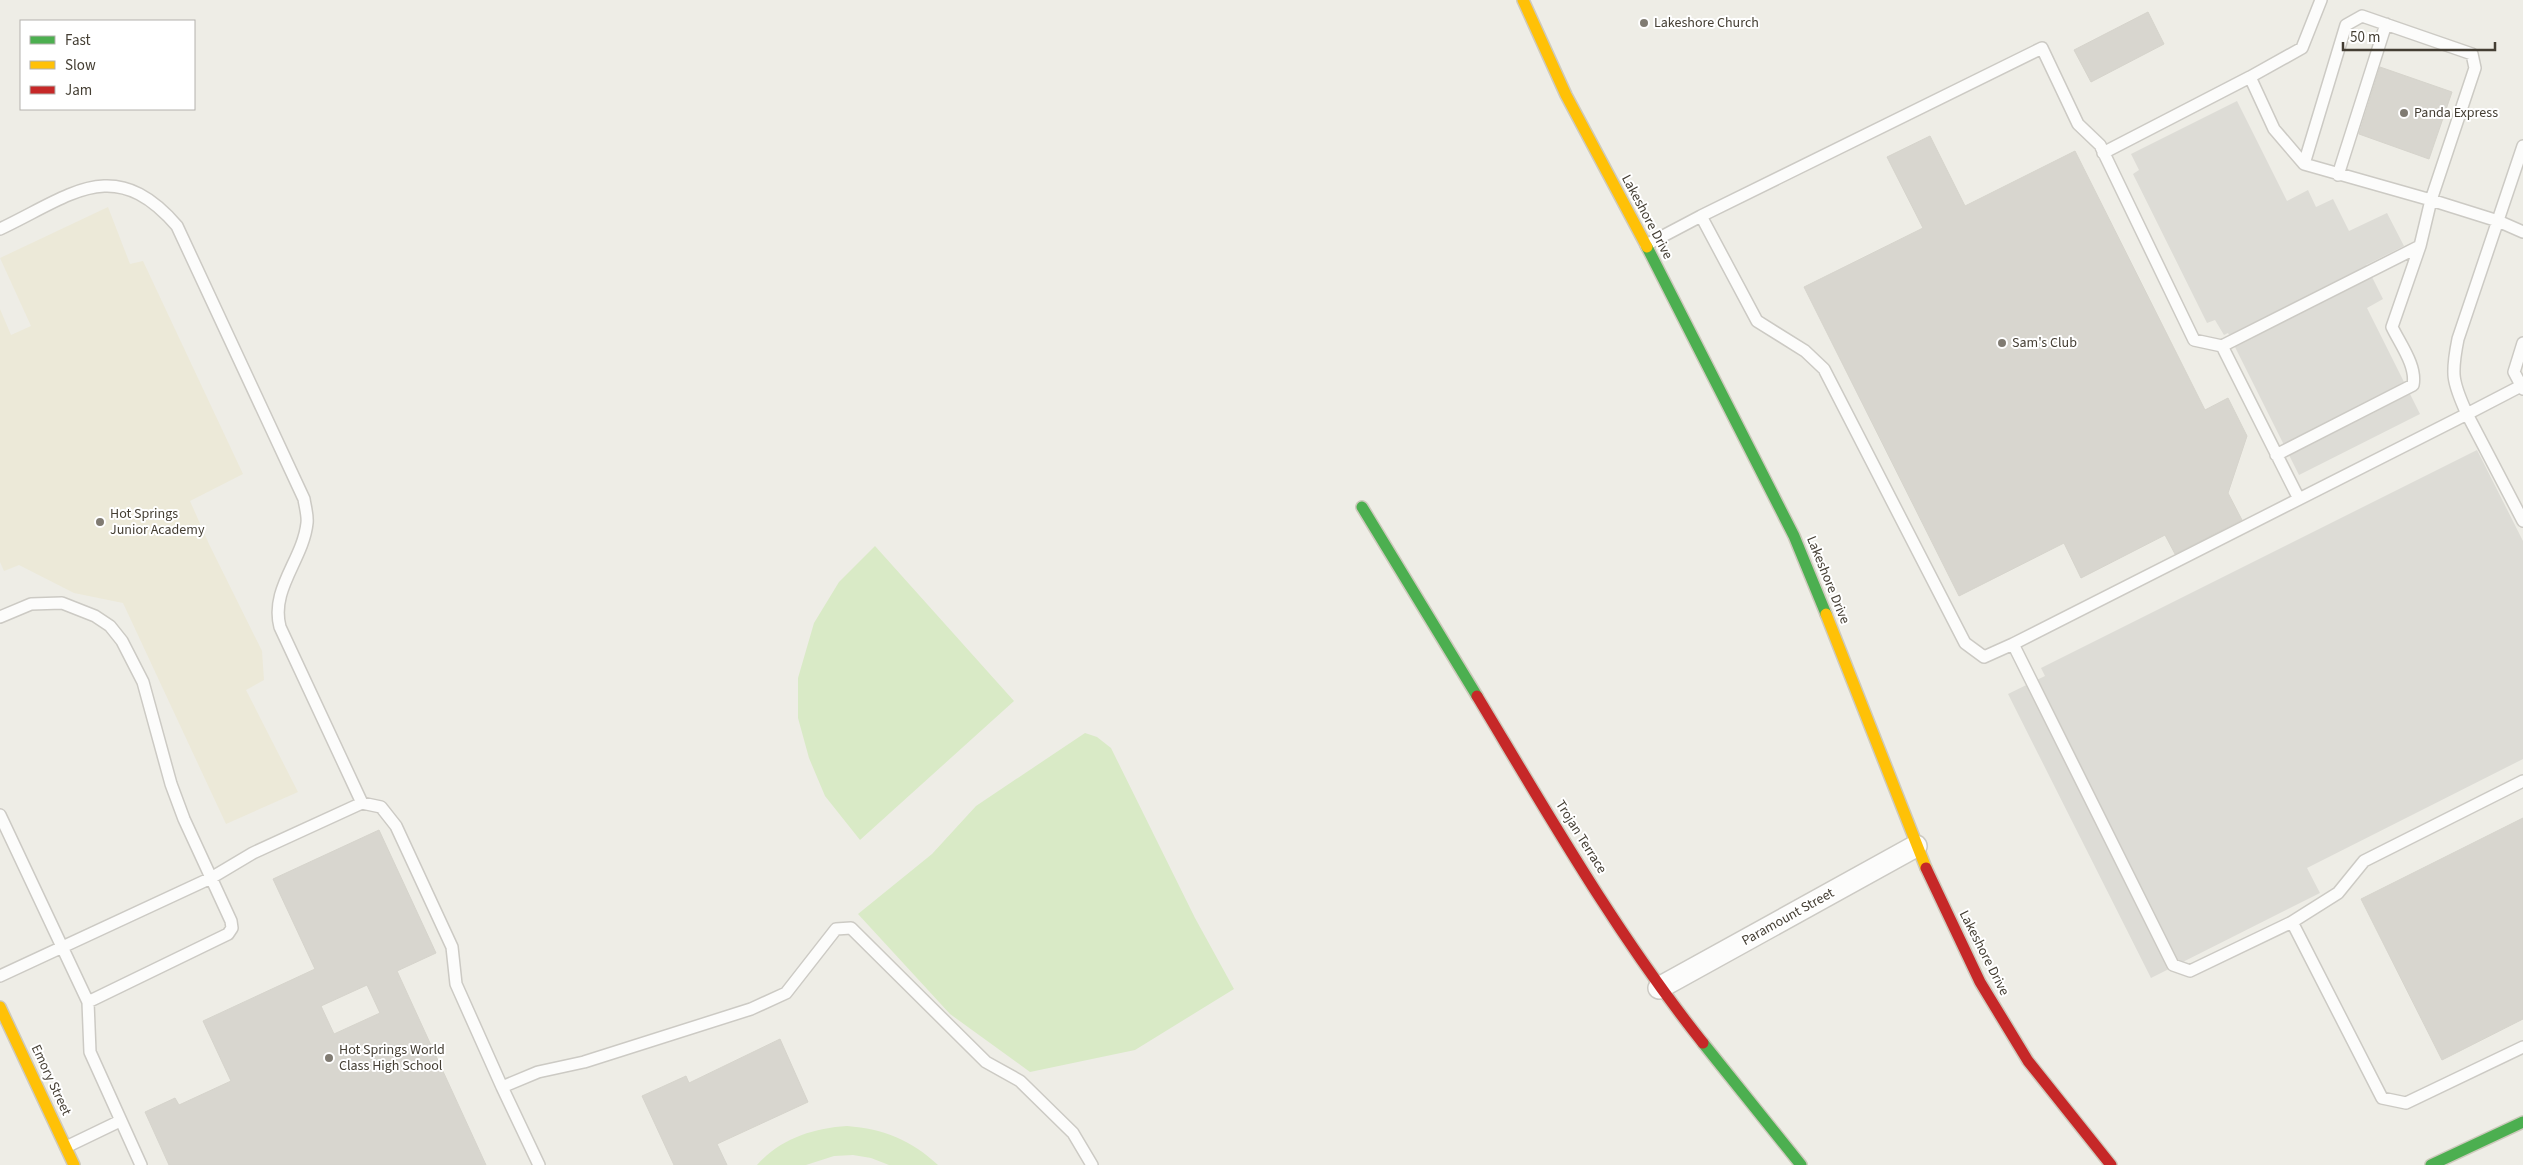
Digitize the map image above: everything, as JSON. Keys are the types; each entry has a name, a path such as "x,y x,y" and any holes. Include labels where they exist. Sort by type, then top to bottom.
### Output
{"street":[{"name":"Lakeshore Drive","path":"1523,0 1566,95 1645,246 1681,310 1794,536 1845,660 1916,846 1980,982 2028,1061 2111,1165"},
{"name":"Trojan Terrace","path":"1362,507 1553,822 1659,988 1801,1165"},
{"name":"Paramount Street","path":"1659,988 1916,846"},
{"name":"Emory Street","path":"0,1007 74,1165"},
{"path":"2431,1165 2523,1122"}],"lane":[{"path":"2103,152 2250,77 2302,48 2321,0"},
{"path":"2276,455 2413,385 2414,378 2410,362 2392,326 2420,246 2431,200 2475,68 2472,54 2362,16 2346,25 2304,164"},
{"path":"2338,175 2386,24"},
{"path":"1645,246 1701,216 2042,48 2078,124 2100,145 2194,340 2222,346 2420,246"},
{"path":"2250,77 2274,129 2304,164 2431,200 2498,221 2523,232"},
{"path":"2523,146 2458,339 2453,362 2454,384 2467,414 2523,521"},
{"path":"0,229 91,186 111,185 138,192 160,207 177,226 304,499 307,522 294,564 277,602 277,614 280,627 362,803"},
{"path":"1701,216 1757,321 1805,351 1824,369 1965,643 1984,657 2522,388 2514,372 2523,344"},
{"path":"2222,346 2298,499"},
{"path":"0,617 31,604 62,602 95,616 110,626 122,641 143,682 170,784 232,928 228,934 88,1002"},
{"path":"2013,644 2173,965 2190,971 2292,922 2338,893 2364,862 2523,781"},
{"path":"0,976 210,878 253,853 362,803 382,807 396,826 452,947 456,984 539,1165"},
{"path":"0,815 88,1002 90,1052 141,1165"},
{"path":"2292,922 2382,1098 2406,1103 2523,1047"},
{"path":"502,1087 538,1072 584,1062 751,1009 786,993 836,930 851,928 986,1062 1020,1081 1073,1133 1092,1165"},
{"path":"66,1148 120,1121"}],"shaded area":[{"path":"2237,101 2287,201 2308,190 2316,207 2333,199 2349,231 2387,213 2404,246 2366,265 2383,299 2367,308 2420,414 2299,475 2228,333 2224,335 2215,320 2207,323 2133,174 2139,170 2131,154"},
{"name":"Hot Springs Junior Academy","path":"108,207 130,264 143,261 243,474 190,501 262,651 264,680 246,690 298,792 226,824 123,603 74,593 19,565 4,571 0,562 0,309 11,335 31,326 0,258"},
{"path":"2477,450 2523,541 2523,759 2307,868 2320,893 2151,978 2008,694 2045,676 2041,668"}],"green space":[{"path":"875,546 1014,701 860,840 825,796 809,758 798,718 798,678 814,623 839,582"},
{"path":"1085,733 1097,737 1111,748 1195,918 1234,989 1135,1050 1030,1072 950,1014 858,914 932,854 976,806"},
{"path":"847,1126 873,1130 896,1137 918,1149 938,1165 889,1165 871,1158 853,1155 834,1156 806,1165 757,1165 776,1148 798,1136 822,1129"}],"building":[{"path":"2148,12 2164,44 2091,82 2074,50"},
{"name":"Panda Express","path":"2380,67 2452,92 2429,159 2359,134"},
{"name":"Sam's Club","path":"1930,136 1965,206 2075,151 2205,410 2228,398 2247,436 2228,493 2242,520 2175,554 2165,535 2081,578 2064,543 1959,596 1804,287 1923,228 1887,157"},
{"path":"2523,818 2523,1019 2442,1060 2361,899"},
{"name":"Hot Springs World Class High School","path":"379,830 436,953 397,971 486,1165 169,1165 145,1112 175,1098 179,1105 231,1081 203,1021 315,969 273,879","holes":["367,985 380,1013 334,1034 321,1006"]},
{"path":"780,1039 808,1102 717,1144 727,1165 674,1165 642,1096 686,1076 689,1083"}],"traffic: fast":[{"path":"1647,247 1794,536 1826,614"},
{"path":"1362,507 1477,696"},
{"path":"1703,1043 1801,1165"},
{"path":"2431,1165 2523,1122"}],"traffic: slow":[{"path":"1523,0 1566,95 1647,247"},
{"path":"1826,614 1926,868"},
{"path":"0,1007 74,1165"}],"traffic: jam":[{"path":"1477,696 1612,917 1641,960 1703,1043"},
{"path":"1926,868 1980,982 2028,1061 2111,1165"}],"place":[{"name":"Lakeshore Church","path":"1644,23"},
{"name":"Panda Express","path":"2404,113"},
{"name":"Sam's Club","path":"2002,343"},
{"name":"Hot Springs Junior Academy","path":"100,522"},
{"name":"Hot Springs World Class High School","path":"329,1058"}]}
